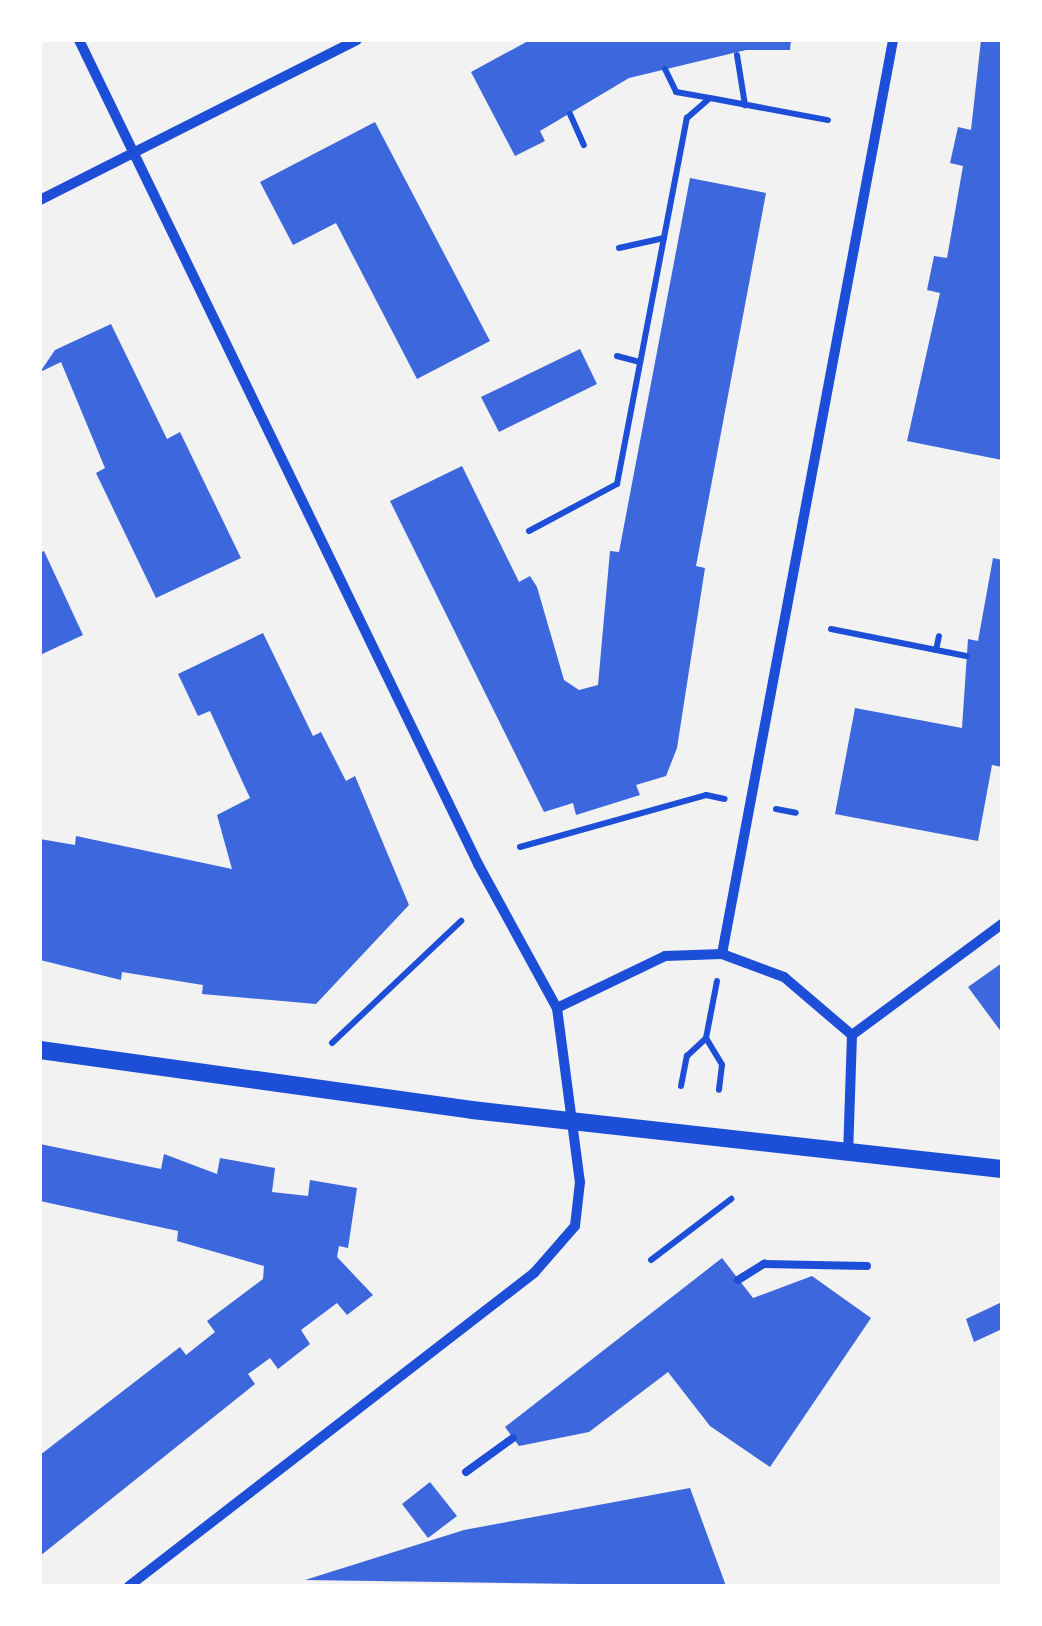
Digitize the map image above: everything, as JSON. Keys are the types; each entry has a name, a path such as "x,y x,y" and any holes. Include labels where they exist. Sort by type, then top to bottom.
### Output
{"street":[{"path":"79,40 478,864 557,1008 576,1122 574,1226 556,1252 129,1586"},
{"path":"40,200 136,156 357,40"},
{"path":"722,954 893,40"},
{"path":"852,1034 1002,924"},
{"path":"557,1008 644,962 722,954 784,977 852,1034"},
{"path":"848,1154 852,1034"},
{"path":"40,1050 576,1122 1002,1169"}],"lane":[{"path":"738,1280 764,1264 868,1266"},
{"path":"466,1472 514,1438"}],"path":[{"path":"737,55 746,105"},
{"path":"665,69 676,92 828,120"},
{"path":"529,532 616,484 687,118 710,98"},
{"path":"570,114 584,145"},
{"path":"619,248 664,238"},
{"path":"617,356 640,362"},
{"path":"830,629 966,656"},
{"path":"936,650 939,636"},
{"path":"520,847 706,795 731,800"},
{"path":"332,1042 389,979 461,921"},
{"path":"681,1086 687,1056 706,1038 718,974"},
{"path":"706,1038 722,1064 719,1090"},
{"path":"650,1260 731,1199"}],"building":[{"path":"530,40 791,40 790,50 746,50 629,78 540,131 545,141 515,156 471,72"},
{"path":"981,40 1002,40 1002,460 907,441 940,293 927,290 934,256 947,258 963,166 950,163 958,127 971,130"},
{"path":"375,122 490,341 417,379 336,223 293,245 260,182"},
{"path":"690,178 766,193 696,566 705,568 677,748 666,776 636,785 640,795 576,815 573,803 544,812 390,501 462,466 519,582 530,576 537,587 564,680 579,690 598,685 610,551 619,552"},
{"path":"111,324 167,439 180,432 241,558 156,598 96,473 105,468 61,362 40,372 55,350"},
{"path":"580,349 597,384 499,432 481,397"},
{"path":"44,551 83,635 40,655 40,553"},
{"path":"993,558 1002,560 1002,767 992,765 978,841 835,814 855,708 962,728 968,639 978,641"},
{"path":"263,633 313,736 321,732 346,781 355,776 409,905 316,1004 202,994 203,985 122,972 121,980 40,960 40,839 75,845 76,836 232,869 217,815 250,798 210,711 198,716 178,674"},
{"path":"1002,963 1002,1033 968,987"},
{"path":"40,1144 161,1169 164,1154 217,1174 220,1158 275,1168 272,1192 308,1196 310,1180 357,1188 348,1248 339,1246 337,1257 373,1295 347,1315 337,1303 301,1330 310,1344 278,1369 270,1358 248,1374 255,1384 40,1556 40,1455 180,1347 186,1355 215,1332 207,1321 263,1279 264,1266 177,1241 178,1231 40,1201"},
{"path":"722,1258 753,1298 812,1276 871,1318 770,1467 710,1426 668,1372 589,1432 519,1446 505,1427"},
{"path":"1002,1302 1002,1329 974,1342 966,1319"},
{"path":"430,1482 457,1516 428,1538 402,1504"},
{"path":"690,1488 726,1586 305,1580 464,1530"}]}
